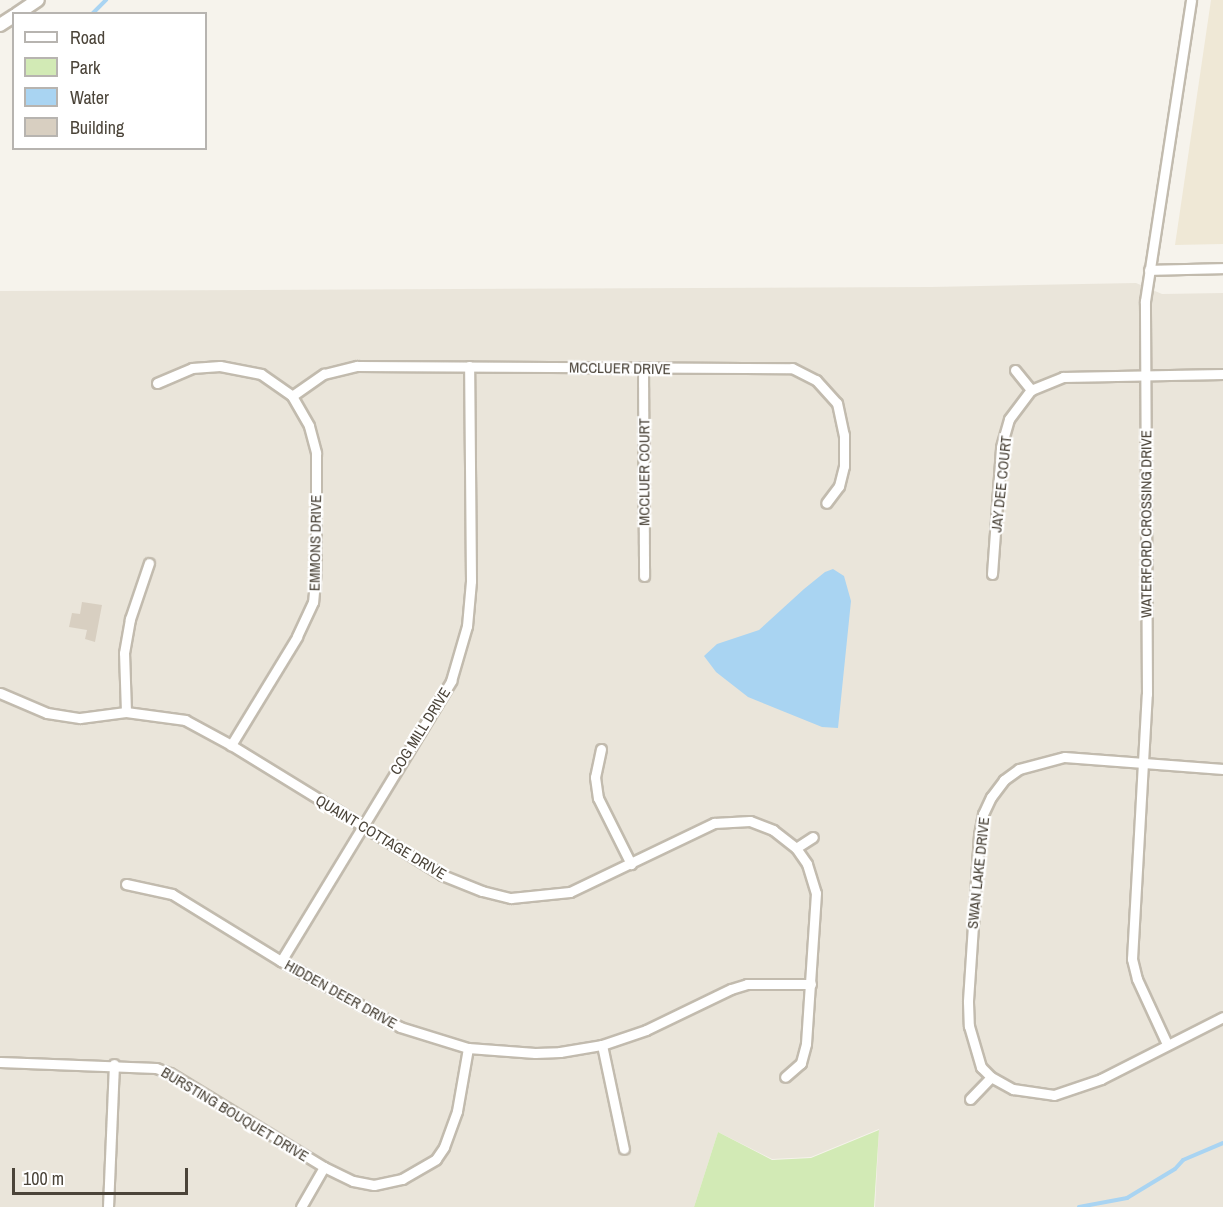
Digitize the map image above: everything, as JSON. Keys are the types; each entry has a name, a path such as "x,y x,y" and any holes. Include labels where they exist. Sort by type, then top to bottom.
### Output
{"street":[{"path":"20,12 38,0"},
{"name":"WATERFORD CROSSING DRIVE","path":"1167,1044 1137,979 1132,959 1145,764 1147,694 1145,301 1191,0"},
{"path":"1149,270 1223,268"},
{"path":"157,383 192,368 220,366 261,374 292,396"},
{"name":"MCCLUER DRIVE","path":"292,396 324,374 357,366 792,368 816,380 837,403 844,435 843,466 839,486 826,503"},
{"name":"COG MILL DRIVE","path":"281,961 361,825 451,681 467,626 471,581 469,366"},
{"name":"MCCLUER COURT","path":"643,368 645,576"},
{"path":"1015,370 1031,390 1063,377 1223,374"},
{"name":"JAY DEE COURT","path":"992,574 1001,447 1009,419 1031,390"},
{"name":"EMMONS DRIVE","path":"231,745 297,637 313,602 316,568 316,453 309,426 292,396"},
{"path":"126,712 124,653 130,619 150,563"},
{"name":"QUAINT COTTAGE DRIVE","path":"0,693 47,713 80,718 126,712 184,720 231,745 442,875 482,891 511,898 570,892 714,823 750,821 773,830 796,848 807,864 816,893 806,1044 801,1063 785,1077"},
{"path":"601,749 595,777 598,798 631,864"},
{"name":"SWAN LAKE DRIVE","path":"991,1077 981,1067 969,1018 977,859 983,814 992,796 1005,780 1020,769 1038,762 1064,757 1223,769"},
{"path":"796,848 813,837"},
{"name":"HIDDEN DEER DRIVE","path":"126,884 172,894 281,961 400,1027 468,1048 505,1052 561,1052 602,1045 646,1030 731,989 747,984 811,984"},
{"path":"970,1099 991,1077 1013,1089 1054,1095 1101,1078 1223,1017"},
{"path":"602,1045 624,1149"},
{"name":"BURSTING BOUQUET DRIVE","path":"0,1062 114,1064 156,1068 170,1072 324,1167 353,1181 374,1185 402,1179 436,1159 444,1147 457,1111 468,1048"},
{"path":"108,1207 114,1064"},
{"name":"BURSTING BOUQUET DRIVE","path":"301,1207 324,1167"}],"shaded area":[{"path":"1211,0 1223,0 1223,244 1175,245"},
{"path":"1136,283 1162,294 1223,293 1223,1207 875,1207 879,1129 811,1157 772,1159 718,1132 694,1207 0,1207 0,291 931,287"}],"green space":[{"path":"879,1130 874,1207 694,1207 718,1132 772,1160 811,1158"}],"water":[{"path":"833,569 844,576 851,601 838,728 822,727 748,697 716,672 704,656 717,644 759,630 804,589 825,572"}],"building":[{"path":"82,602 102,605 95,642 85,639 87,630 69,627 72,613 80,614"}],"waterway":[{"path":"94,12 106,0"},
{"path":"1079,1207 1127,1198 1175,1169 1183,1160 1223,1143"}]}
